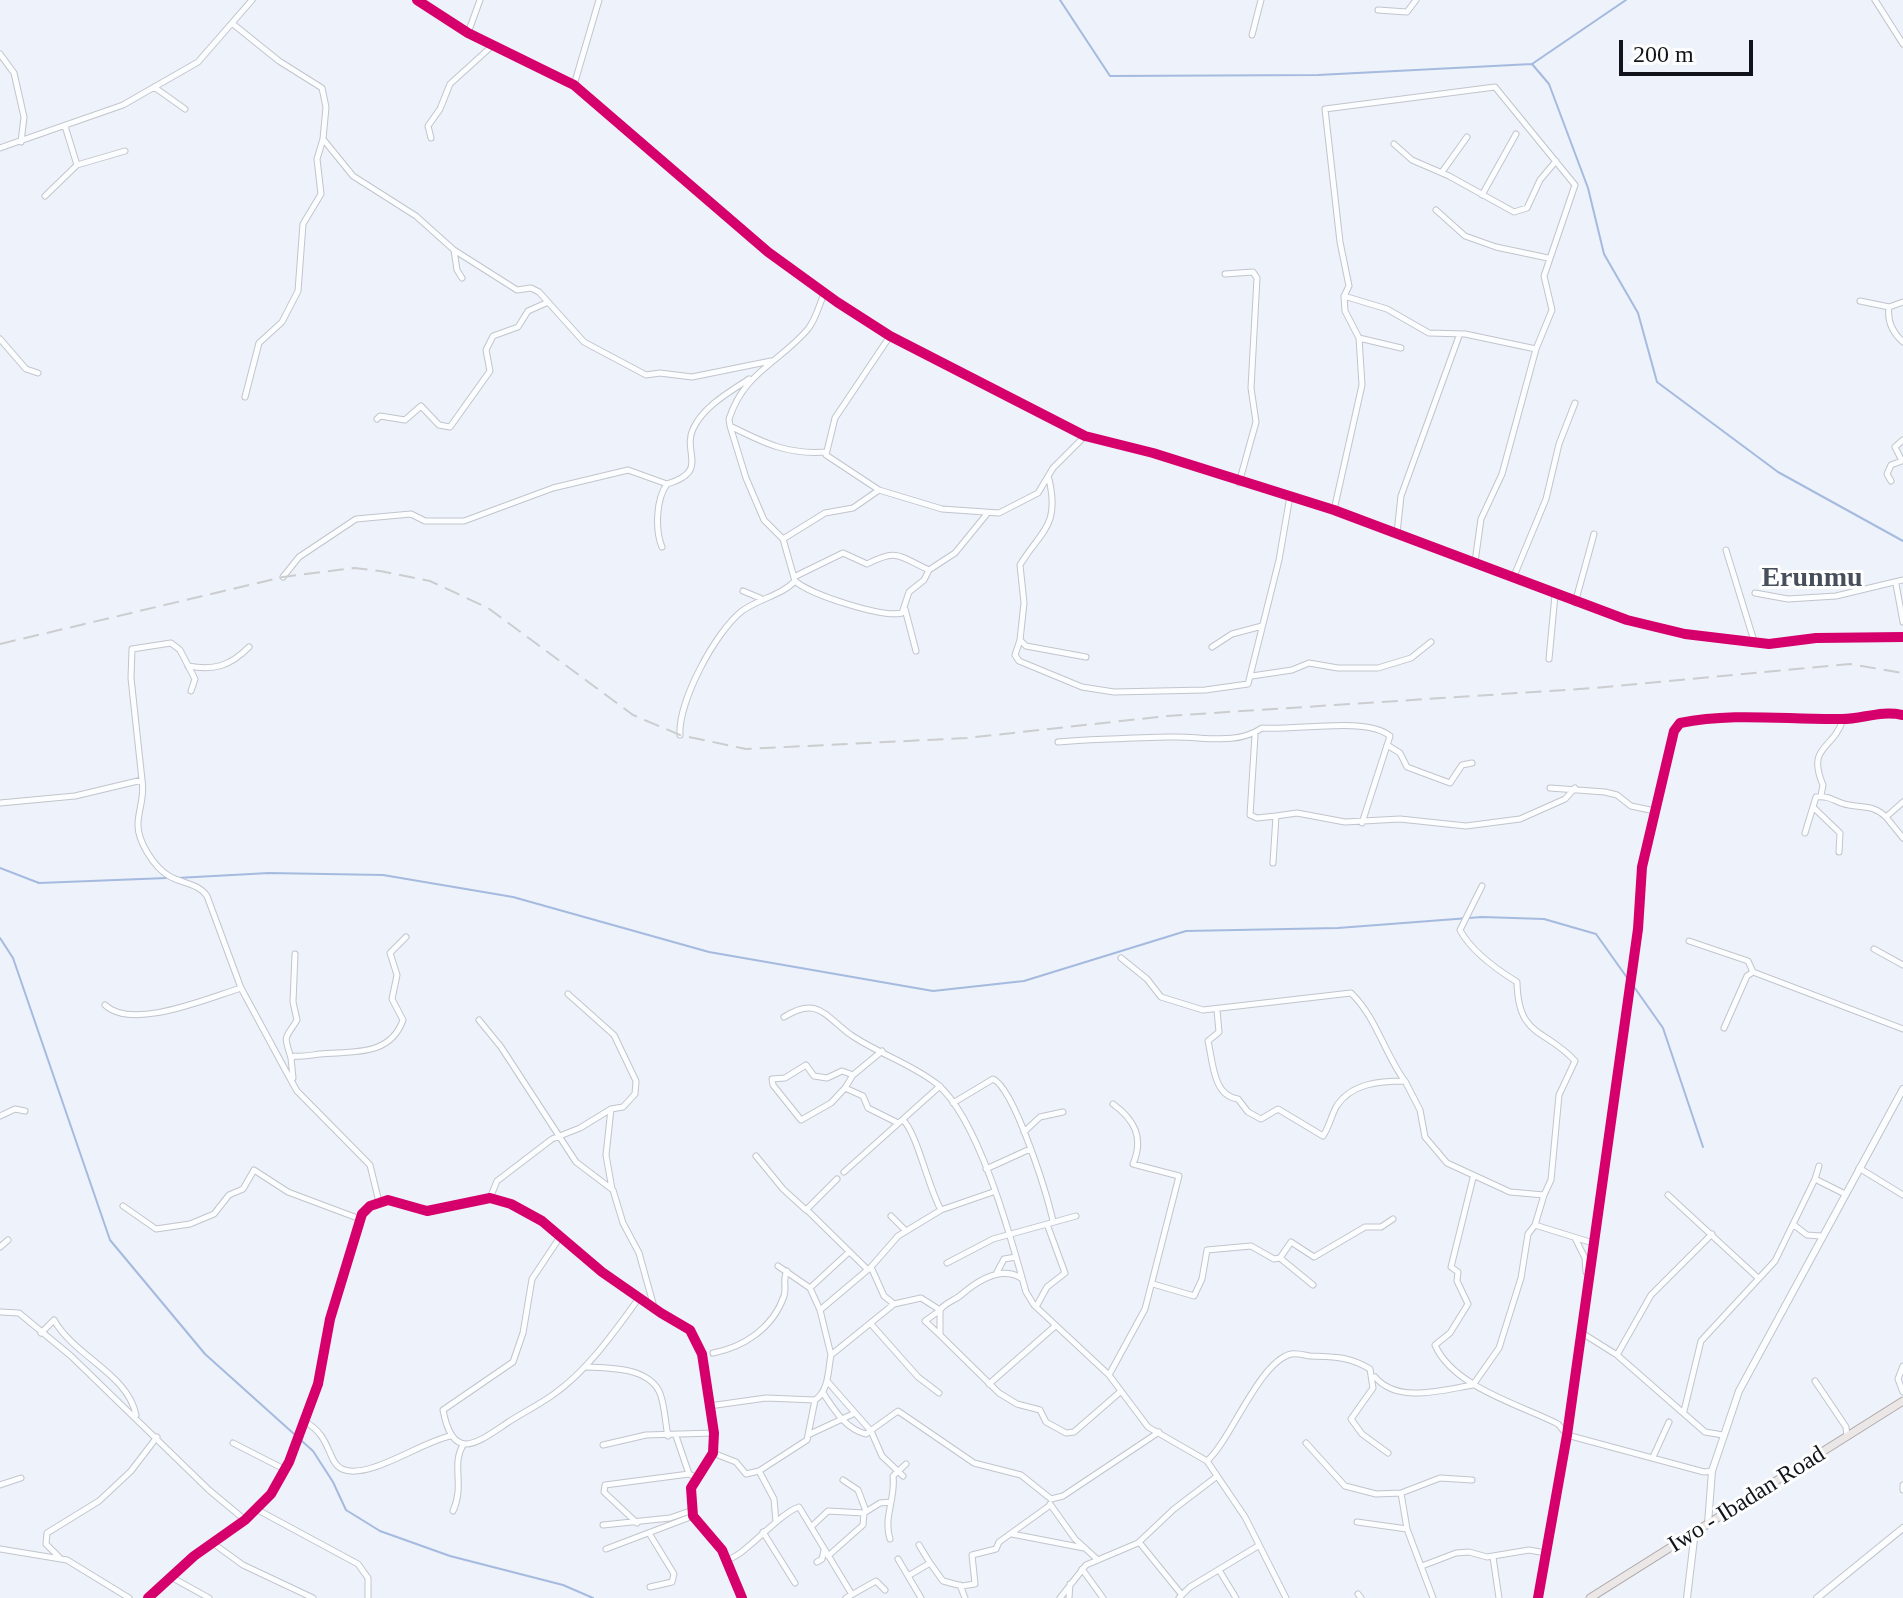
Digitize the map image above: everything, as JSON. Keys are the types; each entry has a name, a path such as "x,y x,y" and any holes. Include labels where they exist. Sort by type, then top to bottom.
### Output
{"main road":[{"name":"Iwo - Ibadan Road","path":"1590,1598 1903,1401"}],"street":[{"path":"0,148 123,105 198,62 252,0"},
{"path":"417,0 468,33 574,85 768,252 890,336 1085,436 1153,453 1239,483 1334,510 1514,576 1575,603 1685,634 1769,644 1816,638 1903,637"},
{"path":"468,33 480,0"},
{"path":"574,85 599,0"},
{"path":"1252,35 1261,0"},
{"path":"1378,10 1407,12 1416,0"},
{"path":"1875,0 1903,44"},
{"path":"233,24 279,61 322,88 325,109 323,139 317,159 321,194 303,224 298,291 282,322 259,343 245,397"},
{"path":"431,138 428,126 442,106 446,90 493,45"},
{"path":"0,54 14,73 24,117 21,142"},
{"path":"154,87 185,109"},
{"path":"1334,510 1362,385 1359,338 1345,311 1344,296 1349,286 1340,242 1325,109 1495,87 1575,185 1544,276 1552,310 1536,349 1502,474 1481,519 1475,562"},
{"path":"65,126 77,165"},
{"path":"1482,195 1516,134"},
{"path":"1442,172 1467,137"},
{"path":"323,139 353,176 416,216 454,250 517,290 531,288 539,292 584,342 646,375 660,373 692,377 771,361"},
{"path":"1394,144 1412,160 1442,172 1502,207 1522,212 1540,180 1556,161"},
{"path":"45,196 77,165 125,151"},
{"path":"1436,210 1465,236 1496,247 1548,258"},
{"path":"454,250 462,278"},
{"path":"1225,274 1253,272 1257,278 1251,388 1256,422 1239,483"},
{"path":"283,577 299,557 356,519 411,514 425,521 464,521 553,488 628,470 667,484 681,480 691,467 694,456 691,432 708,408 771,361 809,327 825,293"},
{"path":"1344,296 1387,309 1429,333 1536,349"},
{"path":"1860,301 1889,307 1903,302"},
{"path":"377,419 380,416 405,420 421,406 442,427 450,427 490,371 486,350 493,336 518,327 528,311 546,303"},
{"path":"1889,307 1888,316 1894,335 1903,342"},
{"path":"890,336 835,418 826,452 831,460 879,490 942,509 986,515 1038,493 1053,468 1085,436"},
{"path":"1397,533 1401,496 1459,336"},
{"path":"1359,338 1401,348"},
{"path":"0,339 26,369 38,373"},
{"path":"749,378 729,415 730,426 746,478 764,520 783,539 796,579 811,592 879,615 896,615 905,608"},
{"path":"1514,576 1546,499 1559,444 1575,403"},
{"path":"730,426 788,452 826,452"},
{"path":"1891,481 1887,474 1891,465 1902,461 1895,447 1903,440"},
{"path":"1048,478 1052,494 1048,529 1020,565 1024,603 1015,655 1024,665 1082,687 1114,692 1241,687 1248,684 1290,496"},
{"path":"662,547 658,538 658,500 667,484"},
{"path":"783,539 825,513 853,508 879,490"},
{"path":"916,651 905,596 924,580 929,570 955,553 986,515"},
{"path":"1575,603 1594,534"},
{"path":"1726,550 1754,641"},
{"path":"680,735 678,720 701,666 738,614 761,598 843,553 867,564 879,556 897,553 929,570"},
{"path":"1755,593 1788,599 1836,596 1903,580"},
{"path":"1896,583 1903,622"},
{"path":"743,591 761,598"},
{"path":"1549,659 1555,595"},
{"path":"1212,647 1232,634 1258,630 1263,625"},
{"path":"1020,640 1026,646 1086,657"},
{"path":"1251,676 1292,670 1309,663 1338,668 1378,668 1411,658 1431,642"},
{"path":"191,691 195,679 180,650 171,643 132,649 131,678 145,792 137,827 157,865 169,875 202,888 241,988 297,1091 370,1165 379,1202"},
{"path":"188,666 219,668 235,661 249,647"},
{"path":"1538,1598 1582,1333 1638,929 1642,867 1674,731 1680,723 1755,714 1843,719 1879,712 1903,715"},
{"path":"1805,833 1823,785 1817,771 1818,756 1843,719"},
{"path":"1058,742 1172,737 1220,740 1255,735 1262,728 1353,726 1387,732 1390,736 1362,823"},
{"path":"1255,735 1250,815 1257,818 1297,813 1362,823 1394,819 1466,826 1503,822 1565,799 1575,788"},
{"path":"1387,745 1400,753 1407,767 1450,783 1462,765 1472,763"},
{"path":"0,803 75,796 142,780"},
{"path":"1550,788 1575,788 1617,795 1631,806 1655,811"},
{"path":"1821,796 1850,806 1866,805 1886,817 1903,838"},
{"path":"1886,817 1903,802"},
{"path":"1813,806 1840,833 1839,852"},
{"path":"1273,863 1276,816"},
{"path":"1207,1461 1221,1444 1248,1396 1287,1355 1347,1357 1370,1369 1384,1387 1414,1394 1473,1385 1499,1348 1521,1278 1528,1234 1535,1225 1551,1180 1559,1095 1575,1061 1526,1022 1516,1005 1517,982 1493,967 1481,951 1466,942 1460,930 1482,886"},
{"path":"291,1058 365,1052 386,1043 403,1020 392,999 397,975 390,953 406,937"},
{"path":"1689,941 1748,961 1753,972 1903,1029"},
{"path":"1874,949 1903,965"},
{"path":"293,1079 285,1039 286,1031 297,1020 293,1002 295,954"},
{"path":"1121,958 1147,979 1161,997 1203,1010 1351,993 1366,1008 1392,1063 1420,1110 1422,1128 1431,1148 1473,1178 1510,1192 1544,1195"},
{"path":"1724,1028 1747,976 1753,972"},
{"path":"105,1005 115,1013 154,1014 241,988"},
{"path":"490,1198 492,1185 504,1174 557,1137 580,1128 611,1109 623,1107 635,1094 636,1081 614,1035 568,994"},
{"path":"784,1017 802,1006 811,1006 852,1035 911,1065 940,1086 965,1119 986,1169 1022,1278 1036,1307 1109,1375 1138,1419 1207,1461 1245,1517 1286,1598"},
{"path":"1217,1010 1219,1032 1208,1041 1221,1091 1228,1098 1238,1099 1248,1112 1261,1119 1278,1109 1323,1136 1340,1102 1353,1091 1376,1081 1405,1081"},
{"path":"479,1020 501,1047 576,1162 613,1190"},
{"path":"853,1075 842,1071 827,1078 814,1076 806,1065 785,1078 772,1079 773,1085 801,1120 831,1103 853,1075 882,1051"},
{"path":"953,1103 997,1079 1019,1118 1065,1273 1047,1287 1036,1307"},
{"path":"844,1172 940,1086"},
{"path":"845,1088 863,1096 868,1108 912,1129 924,1175 941,1210"},
{"path":"1708,1524 1712,1471 1751,1366 1903,1089"},
{"path":"1109,1375 1145,1309 1179,1176 1133,1164 1139,1149 1131,1117 1113,1104"},
{"path":"0,1116 15,1109 25,1111"},
{"path":"611,1109 606,1155 613,1190 623,1223 639,1253 653,1294 654,1308"},
{"path":"1023,1132 1040,1117 1063,1112"},
{"path":"986,1169 1030,1149"},
{"path":"756,1156 806,1210 868,1267 884,1296 894,1304"},
{"path":"1684,1411 1701,1341 1775,1261 1819,1166"},
{"path":"1859,1168 1903,1195"},
{"path":"123,1206 156,1229 190,1224 214,1214 229,1195 243,1189 254,1170 288,1192 360,1219"},
{"path":"1473,1178 1451,1267 1458,1272 1457,1281 1468,1304 1450,1333 1435,1345 1439,1353 1473,1385 1558,1424 1567,1435 1712,1471"},
{"path":"806,1210 837,1179"},
{"path":"1815,1179 1845,1194"},
{"path":"820,1310 906,1231 941,1210 993,1192"},
{"path":"1668,1195 1757,1277"},
{"path":"148,1598 245,1520 271,1494 299,1438 318,1384 330,1319 360,1219 379,1202 388,1200 427,1211 490,1198 527,1211 639,1298 682,1323 697,1341 706,1374 714,1433 713,1453 692,1476 605,1485 604,1492 637,1523"},
{"path":"891,1216 906,1231"},
{"path":"947,1263 1007,1235 1076,1216"},
{"path":"1153,1284 1182,1294 1197,1294 1207,1250 1251,1246 1274,1259 1280,1258 1291,1242 1314,1257 1365,1227 1381,1227 1393,1219"},
{"path":"1794,1224 1807,1235 1821,1236"},
{"path":"1535,1225 1593,1243"},
{"path":"1617,1355 1651,1295 1712,1234"},
{"path":"463,1445 451,1436 443,1410 513,1362 523,1333 532,1279 560,1237"},
{"path":"1575,1239 1585,1258 1588,1281"},
{"path":"0,1247 8,1240"},
{"path":"810,1288 849,1252"},
{"path":"997,1274 1004,1259 1016,1257"},
{"path":"1280,1258 1313,1285"},
{"path":"778,1266 810,1288 820,1310 831,1355 827,1381 823,1393 815,1400 808,1435"},
{"path":"713,1353 737,1348 765,1326 783,1299 787,1271"},
{"path":"1022,1278 1015,1274 997,1274 968,1286 925,1321 989,1384 1017,1404 1040,1410 1046,1422 1070,1434 1120,1392"},
{"path":"453,1511 461,1479 456,1459 463,1445 487,1438 555,1393 585,1367 639,1298"},
{"path":"831,1355 894,1304 921,1298 940,1310"},
{"path":"940,1310 940,1335"},
{"path":"0,1312 19,1313 137,1416 245,1520"},
{"path":"41,1333 54,1320 68,1342 122,1386 137,1416"},
{"path":"871,1324 918,1377 939,1393"},
{"path":"989,1384 1055,1326"},
{"path":"1582,1333 1617,1355 1638,1377 1684,1411 1705,1432 1723,1435"},
{"path":"1903,1366 1903,1392"},
{"path":"585,1367 619,1369 647,1380 658,1390 668,1436"},
{"path":"1372,1374 1373,1388 1351,1419 1362,1434 1388,1453"},
{"path":"827,1381 871,1431 882,1456 900,1474"},
{"path":"1815,1381 1846,1427 1847,1438"},
{"path":"823,1393 843,1419 859,1432 871,1431 898,1411 974,1463 1021,1475 1050,1503 1098,1560"},
{"path":"709,1406 766,1398 815,1400"},
{"path":"713,1453 736,1462 746,1474 759,1471 791,1452 808,1435 855,1413"},
{"path":"304,1421 324,1435 337,1465 348,1470 369,1467 451,1436"},
{"path":"1653,1457 1669,1422"},
{"path":"919,1545 943,1581 975,1584 972,1555 996,1549 999,1542 1050,1503 1160,1431"},
{"path":"603,1445 646,1435 714,1433"},
{"path":"676,1436 692,1476 693,1513 727,1559 742,1598"},
{"path":"59,1557 46,1544 47,1533 99,1501 131,1471 157,1437"},
{"path":"233,1443 284,1469"},
{"path":"1306,1443 1345,1486 1376,1494 1401,1493 1440,1478 1472,1480"},
{"path":"890,1539 886,1527 893,1476 900,1474 906,1464"},
{"path":"759,1471 774,1499 776,1523"},
{"path":"1060,1598 1082,1569 1139,1542 1174,1509 1216,1477"},
{"path":"0,1485 21,1478"},
{"path":"828,1556 863,1525 865,1512 858,1490 843,1480"},
{"path":"1401,1493 1407,1529 1433,1598"},
{"path":"811,1527 828,1511 865,1512 880,1503 891,1502"},
{"path":"727,1559 741,1554 763,1532 799,1507 849,1596 876,1581 885,1590"},
{"path":"256,1509 358,1564 368,1578 368,1598"},
{"path":"603,1525 637,1523 693,1513"},
{"path":"606,1549 693,1513"},
{"path":"1357,1522 1407,1529"},
{"path":"1817,1598 1903,1528"},
{"path":"1687,1598 1695,1531"},
{"path":"763,1532 795,1583"},
{"path":"649,1533 674,1574 672,1582 650,1587"},
{"path":"1011,1534 1085,1548"},
{"path":"1139,1542 1181,1597 1258,1546"},
{"path":"214,1544 243,1565 313,1598"},
{"path":"0,1549 59,1557 104,1579 129,1598"},
{"path":"817,1562 822,1559 824,1549"},
{"path":"1422,1566 1456,1553 1493,1557 1529,1550 1546,1553"},
{"path":"1493,1557 1499,1598"},
{"path":"898,1559 921,1598"},
{"path":"908,1576 930,1563"},
{"path":"1082,1569 1103,1598"},
{"path":"1219,1570 1236,1598"},
{"path":"171,1577 209,1598"},
{"path":"1069,1598 1071,1583"},
{"path":"960,1585 965,1598"}],"waterway":[{"path":"1060,0 1110,76 1318,75 1532,64 1626,0"},
{"path":"1532,64 1549,84 1588,188 1604,254 1638,313 1657,382 1778,472 1903,541"},
{"path":"0,868 39,883 167,878"},
{"path":"177,878 269,873 383,875 513,897 709,952 933,991 1024,981 1186,931 1338,928 1482,917 1544,919 1596,934 1628,979"},
{"path":"0,938 13,958 110,1240 205,1354 313,1451 346,1510 380,1531 450,1556 563,1585 593,1598"},
{"path":"1632,984 1663,1028 1703,1147"}],"railway":[{"path":"0,644 283,577 354,568 380,571 430,581 488,608 633,715 680,735 746,749 967,738 1167,716 1595,688 1850,664 1903,673"}],"cycle path":[{"path":"417,0 468,33 574,85 768,252 837,302 890,336 1085,436 1153,453 1334,510 1627,620 1685,634 1769,644 1816,638 1903,637"},
{"path":"1538,1598 1567,1435 1638,929 1642,867 1674,731 1680,723 1721,718 1842,719 1903,715"},
{"path":"148,1598 194,1556 245,1520 271,1494 289,1462 318,1384 330,1319 362,1214 370,1206 388,1200 427,1211 490,1198 511,1204 542,1221 602,1272 690,1330 702,1354 714,1433 713,1453 691,1488 693,1516 722,1550 742,1598"}],"district":[{"name":"Erunmu","path":"1812,579"}]}
